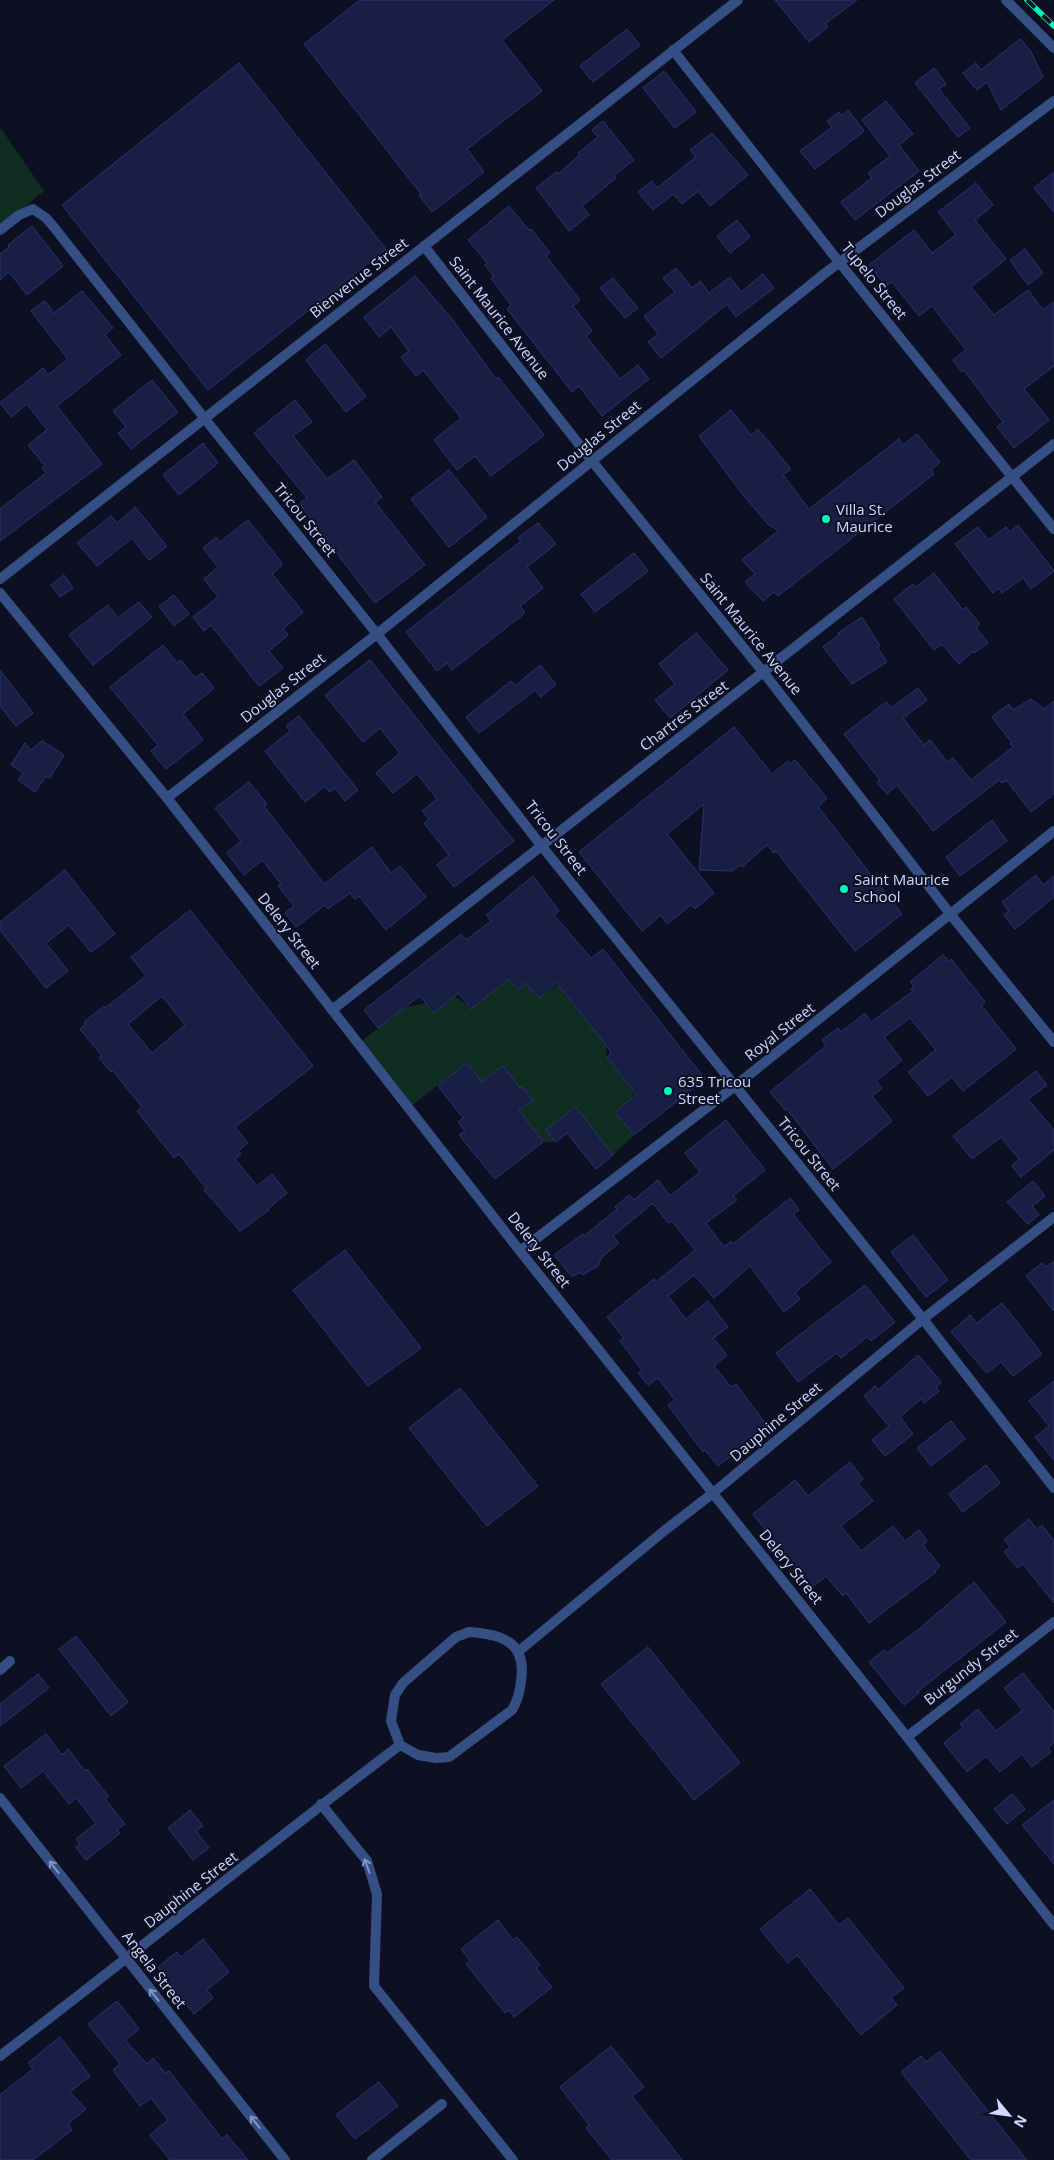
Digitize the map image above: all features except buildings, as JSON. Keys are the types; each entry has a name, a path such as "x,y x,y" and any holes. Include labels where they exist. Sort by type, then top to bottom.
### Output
{"street":[{"name":"Bienvenue Street","path":"0,579 738,0"},
{"path":"1006,0 1054,48"},
{"name":"Tupelo Street","path":"673,50 839,262 1054,529"},
{"name":"Douglas Street","path":"167,798 377,634 839,262 1054,101"},
{"name":"Tricou Street","path":"0,230 19,215 33,209 46,218 53,226 377,634 540,844 923,1319 1054,1488"},
{"name":"Saint Maurice Avenue","path":"424,246 592,461 764,673 951,915 1054,1042"},
{"name":"Chartres Street","path":"332,1010 540,844 764,673 1054,444"},
{"name":"Delery Street","path":"0,593 167,798 520,1251 907,1737 1054,1926"},
{"name":"Royal Street","path":"520,1251 736,1086 1054,831"},
{"name":"Dauphine Street","path":"518,1651 923,1319 1054,1217"},
{"name":"Burgundy Street","path":"907,1737 1054,1622"},
{"path":"469,1632 492,1633 510,1642 518,1651 522,1663 522,1674 519,1699 512,1710 449,1757 436,1758 418,1755 400,1745 391,1721 395,1696 403,1683 456,1637 469,1632"},
{"path":"0,1670 10,1662"},
{"name":"Dauphine Street","path":"0,2056 127,1960 322,1804 400,1745"},
{"name":"Angela Street","path":"0,1798 285,2160"},
{"path":"322,1804 366,1861 377,1894 374,1986 513,2160"},
{"path":"372,2160 442,2104"}],"green space":[{"path":"0,127 44,191 0,227"},
{"path":"504,974 519,990 526,983 539,998 558,985 606,1045 607,1057 634,1094 631,1099 615,1112 634,1135 613,1155 576,1107 556,1142 543,1142 532,1127 515,1114 532,1100 522,1087 504,1101 494,1094 511,1077 503,1066 491,1075 499,1086 487,1088 467,1063 408,1108 358,1044 403,1008 425,1003 434,1013 455,996 471,1009 482,1001 477,996 484,990 490,994 501,985"}],"railway":[{"path":"1027,0 1054,26"}],"place":[{"name":"Villa St. Maurice","path":"826,519"},
{"name":"Saint Maurice School","path":"844,889"},
{"name":"635 Tricou Street","path":"668,1091"}]}
